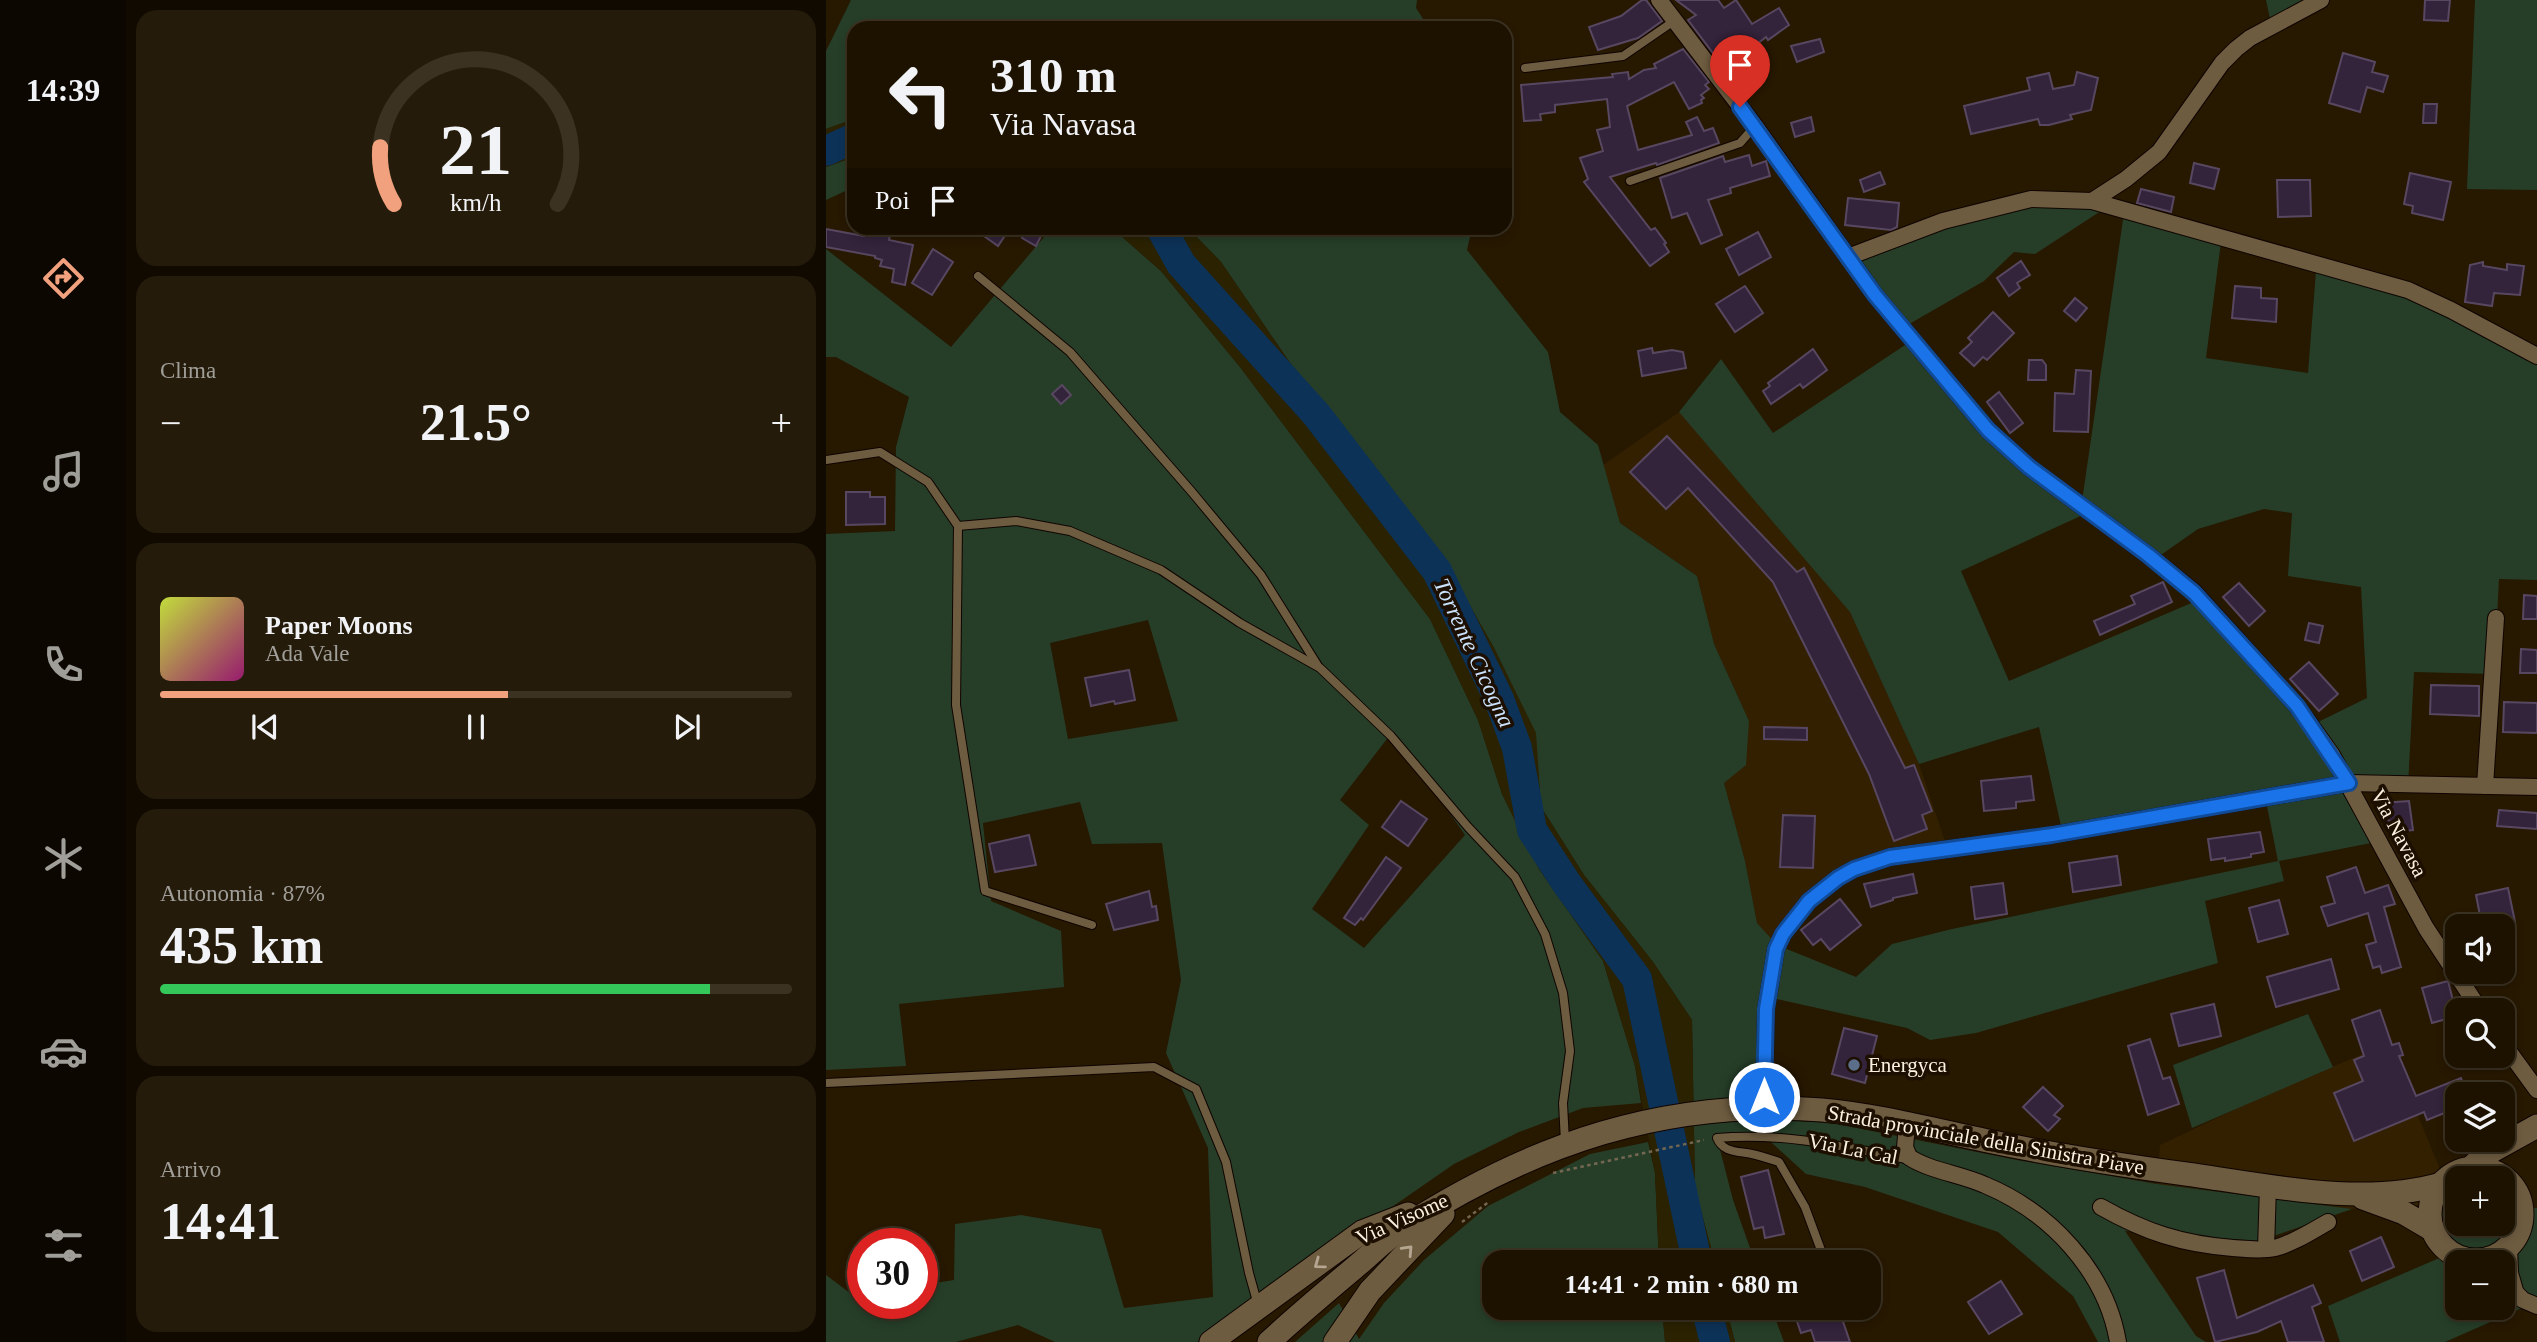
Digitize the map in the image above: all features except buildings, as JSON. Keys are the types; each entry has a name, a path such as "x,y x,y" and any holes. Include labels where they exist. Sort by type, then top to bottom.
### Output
{"main road":[{"name":"Strada provinciale della Sinistra Piave","path":"1269,1342 1399,1229 1466,1191 1566,1145 1608,1130 1651,1119 1708,1110 1764,1107 1826,1111 2154,1170 2348,1194"},
{"path":"2474,1166 2483,1156 2533,1129"},
{"path":"2504,1250 2529,1223 2522,1208 2521,1191 2509,1164 2516,1147 2533,1129"},
{"path":"2445,1180 2433,1198 2430,1214 2433,1230 2447,1250"},
{"path":"2348,1194 2413,1191 2441,1184"},
{"name":"Via Visome","path":"1211,1342 1362,1232 1466,1191"},
{"name":"Via Visome","path":"1335,1342 1370,1291 1466,1191"},
{"path":"2348,1194 2404,1213 2433,1230"}],"street":[{"name":"Via Navasa","path":"1659,0 1755,126 1901,327 1988,430 2009,450 2194,593 2216,614 2297,706 2349,783 2426,928 2472,998"},
{"path":"2092,201 2160,152 2222,63 2236,49 2250,38 2321,0"},
{"path":"1848,257 1943,220 2031,199 2092,201 2408,290 2537,356"},
{"path":"2485,786 2496,618"},
{"path":"1764,1107 1766,1009 1776,949 1783,934 1809,901 1846,873 1872,862 1890,857 2052,835 2349,783 2537,787"},
{"path":"2515,1060 2537,1090"},
{"path":"1907,1125 1905,1147 1909,1157 1984,1184 2018,1201 2037,1214 2069,1245 2104,1294 2114,1318 2118,1342"},
{"path":"2266,1249 2268,1186"},
{"path":"2101,1207 2144,1230 2173,1239 2219,1247 2266,1249 2282,1245 2328,1222"},
{"path":"2509,1247 2510,1273 2516,1294 2537,1306"}],"lane":[{"path":"1525,68 1623,57 1674,21"},
{"path":"1629,181 1740,143 1755,126"},
{"path":"978,276 1070,352 1261,575 1320,668 1391,736 1468,827 1515,877 1545,934 1563,993 1570,1051 1563,1103 1566,1145"},
{"path":"826,460 880,452 928,482 958,526 956,705 985,891 1092,925"},
{"path":"958,526 1016,521 1070,531 1161,570 1240,624 1320,668"},
{"path":"826,1083 1154,1067 1196,1088 1226,1162 1259,1308"},
{"name":"Via La Cal","path":"1821,1250 1805,1207 1780,1161 1730,1151 1720,1144 1717,1138 1744,1136 1800,1139 1915,1161"}],"path":[{"path":"1547,1174 1611,1158 1703,1141"},
{"path":"1460,1223 1491,1200"}],"shaded area":[{"path":"1679,412 1830,567 1919,764 1949,853 1885,862 1847,877 1809,907 1776,945 1757,923 1745,861 1724,783 1749,721 1714,644 1697,576 1620,523 1603,465"},
{"path":"2388,1043 2445,1181 2445,1207 2421,1205 2352,1209 2157,1184 2160,1145 2255,1100"}],"green space":[{"path":"851,0 1417,0 1416,8 1424,21 847,21 847,122 826,129 826,51"},
{"path":"2266,0 2309,0 2273,33"},
{"path":"2475,0 2537,0 2537,190 2467,189"},
{"path":"847,160 847,190 826,200 826,167"},
{"path":"2026,197 2107,207 2035,254 2014,252 1984,281 1904,327 1850,253"},
{"path":"2124,213 2221,242 2206,358 2308,373 2316,271 2377,286 2435,307 2537,358 2537,580 2499,579 2494,674 2414,672 2408,786 2349,786 2376,842 2279,861 2284,881 2205,901 2218,963 1976,1033 1930,1040 1907,1028 1772,998 1761,1119 1832,1123 2017,1160 2157,1184 2352,1209 2259,1241 2125,1231 2196,1336 2206,1342 2098,1342 2073,1296 1998,1232 1865,1187 1806,1174 1761,1133 1716,1134 1733,1200 1751,1250 1712,1250 1695,1189 1692,1020 1653,962 1584,875 1541,807 1535,733 1494,648 1443,558 1295,370 1221,262 1195,235 1470,235 1467,250 1548,352 1560,412 1598,445 1620,523 1697,576 1714,644 1749,721 1746,765 1724,783 1745,861 1757,923 1777,945 1856,977 1892,944 2278,861 2266,801 2063,835 2039,727 1919,764 1850,612 1679,412 1721,359 1773,433 1914,339 1991,429 2082,501","holes":["2264,509 2292,513 2288,576 2361,587 2367,698 2316,723 2203,598 2009,681 1961,571 2085,514 2158,557 2198,529"]},
{"path":"1046,235 1120,235 1161,271 1240,367 1430,619 1478,720 1502,794 1539,869 1603,961 1635,1066 1641,1103 1583,1108 1519,1132 1454,1164 1197,1342 1055,1342 1018,1325 956,1342 826,1342 826,1275 847,1291 847,1319 938,1319 938,1282 954,1280 955,1224 1021,1215 1101,1229 1124,1308 1213,1297 1208,1148 1166,1053 1181,980 1162,843 1092,844 1080,802 983,823 991,901 1061,931 1064,987 899,1004 906,1066 826,1070 826,534 895,531 896,447 909,397 836,357 826,357 826,249 951,347","holes":["1148,620 1178,721 1068,739 1050,643","1393,731 1465,835 1364,948 1312,909 1369,825 1340,800"]},
{"path":"2308,1014 2333,1067 2192,1128 2173,1065"},
{"path":"1648,1142 1655,1173 1658,1250 1482,1250 1482,1320 1663,1320 1665,1342 1295,1342 1339,1303 1359,1339 1384,1303 1424,1260 1488,1206 1590,1154"},
{"path":"2421,1205 2445,1207 2445,1236 2515,1236 2515,1209 2537,1208 2537,1307 2515,1311 2515,1250 2445,1250 2445,1320 2495,1320 2445,1342 2340,1342 2328,1306 2444,1256"},
{"path":"1729,1320 1776,1320 1784,1342 1735,1342"}],"sand":[{"path":"847,122 847,160 826,167 826,129"},
{"path":"1120,235 1195,235 1221,262 1295,371 1443,558 1494,648 1536,733 1541,807 1584,875 1653,962 1692,1020 1695,1189 1712,1250 1658,1250 1655,1173 1635,1066 1603,961 1539,869 1502,794 1478,720 1430,619 1240,367 1161,271"},
{"path":"1663,1320 1729,1320 1735,1342 1665,1342"}],"waterway":[{"name":"Torrente Cicogna","path":"826,151 847,141"},
{"name":"Torrente Cicogna","path":"1165,235 1181,264 1316,414 1437,571 1499,699 1517,748 1532,830 1567,884 1637,979 1694,1250"},
{"name":"Torrente Cicogna","path":"1709,1320 1715,1342"}],"place":[{"name":"Energyca","path":"1854,1065"}],"route":[{"path":"1740,107 1875,295 1988,430 2029,467 2148,555 2216,614 2297,706 2349,783 2052,835 1890,857 1854,869 1809,901 1783,934 1776,949 1766,1009 1764,1097"}]}
